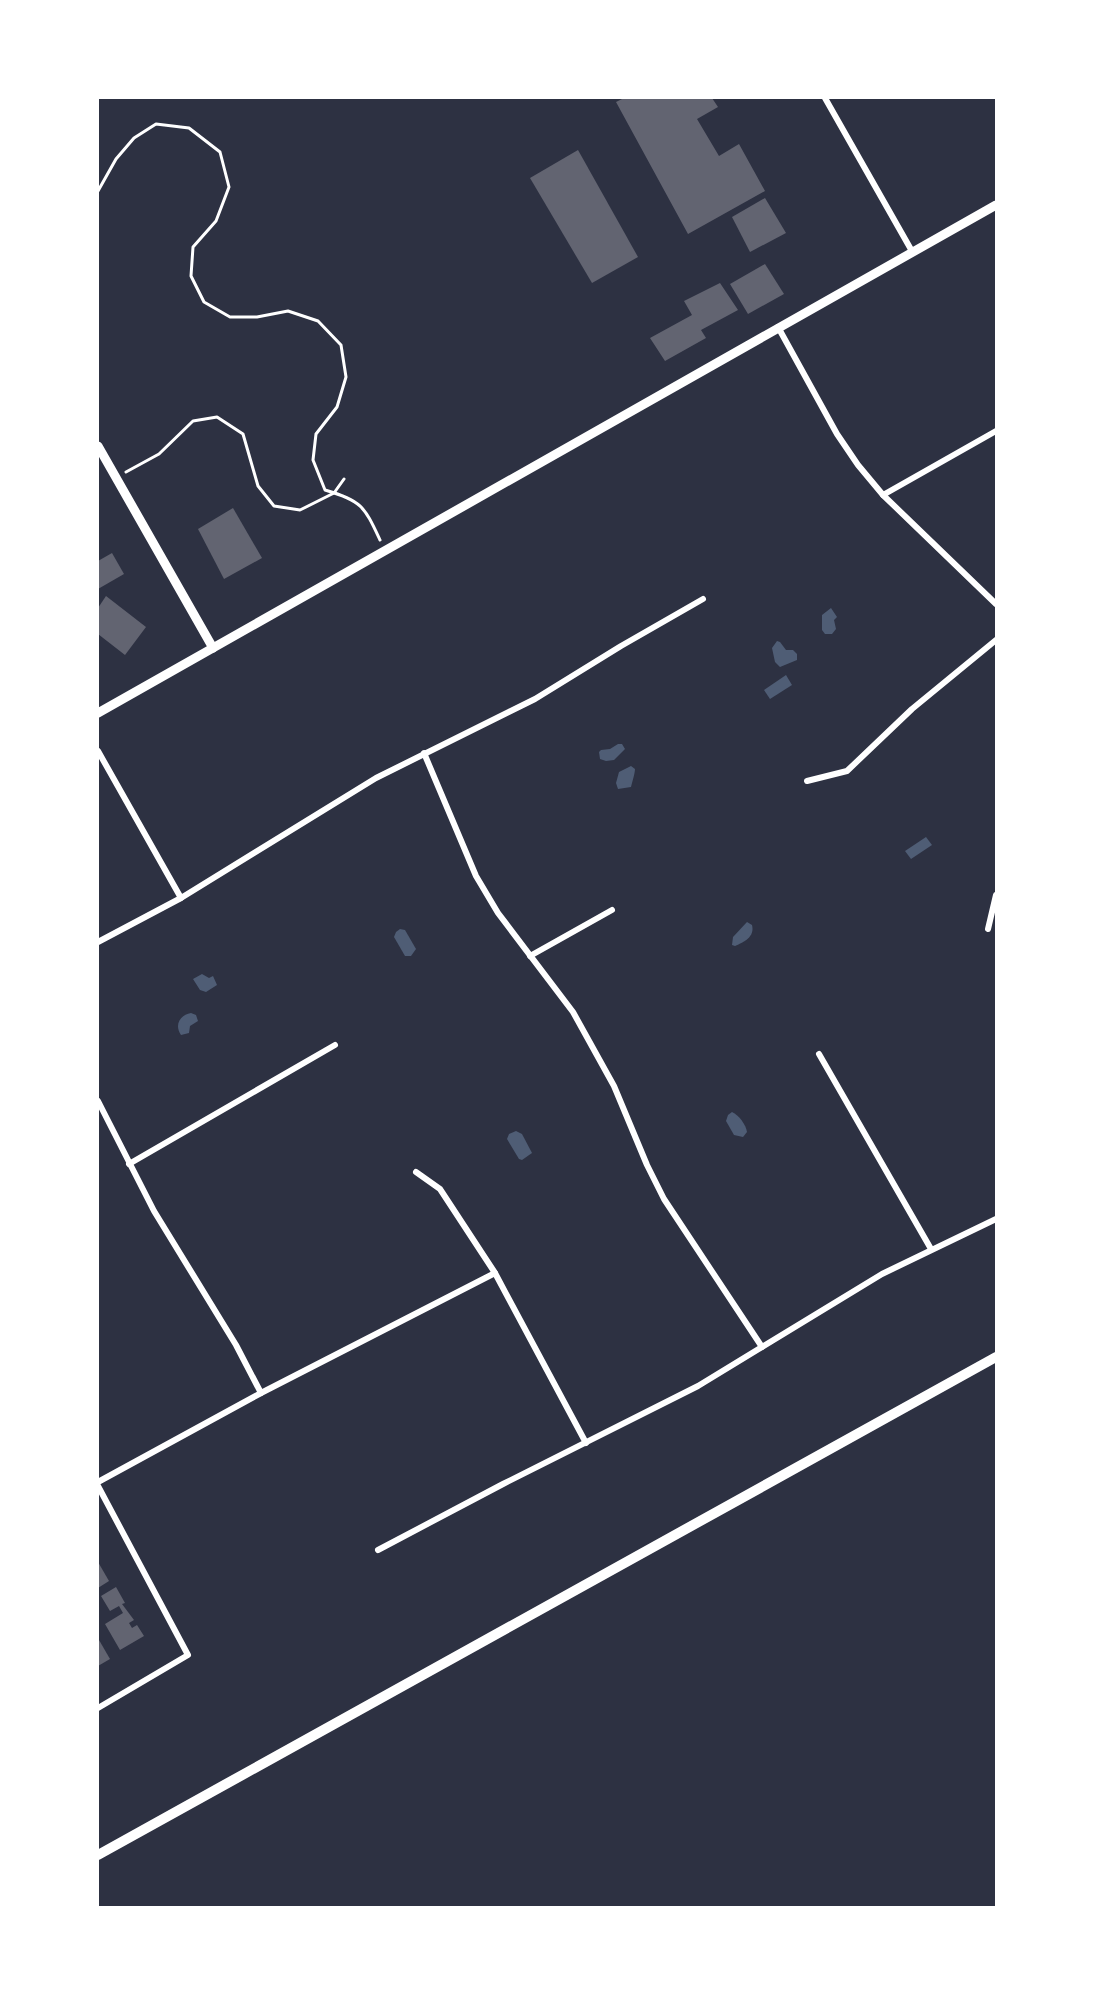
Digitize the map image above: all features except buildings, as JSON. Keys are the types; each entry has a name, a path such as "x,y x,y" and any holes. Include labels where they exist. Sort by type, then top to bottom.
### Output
{"main road":[{"path":"98,1855 996,1357"}],"street":[{"path":"825,98 913,253"},
{"path":"98,713 996,205"},
{"path":"778,327 837,434 858,465 882,495 996,604"},
{"path":"882,495 996,431"},
{"path":"98,446 213,648"},
{"path":"98,942 181,898 329,805 424,753 535,699 703,599"},
{"path":"807,781 847,771 912,709 996,640"},
{"path":"98,751 181,898"},
{"path":"424,753 476,876 498,913 573,1012 614,1086 647,1166 664,1199 762,1347"},
{"path":"988,928 996,895"},
{"path":"530,956 612,910"},
{"path":"129,1164 335,1045"},
{"path":"819,1054 931,1249"},
{"path":"98,1101 164,1228 236,1346 261,1394"},
{"path":"416,1172 440,1189 495,1273 586,1443"},
{"path":"378,1550 698,1386 882,1274 996,1219"},
{"path":"98,1708 188,1655 98,1484 261,1394 495,1273"}],"path":[{"path":"98,191 116,159 134,138 156,124 189,128 220,152 229,187 216,221 193,247 191,276 204,302 230,317 257,317 288,311 318,321 341,345 346,377 337,407 316,434 313,460 325,490 355,500 367,512 385,550"},
{"path":"116,478 159,454 194,421 217,417 243,434 258,486 274,506 300,510 334,493 344,479"}],"water":[{"path":"831,608 837,617 834,620 836,629 832,634 825,634 822,630 822,615"},
{"path":"777,641 786,650 793,650 797,654 797,660 780,667 775,662 772,648"},
{"path":"786,675 792,685 770,699 764,690"},
{"path":"622,744 625,749 614,760 600,759 601,750 610,749"},
{"path":"631,766 635,769 631,787 618,789 616,783 619,772"},
{"path":"926,837 932,845 911,859 905,851"},
{"path":"747,922 752,925 752,933 745,941 735,946 732,945 733,937"},
{"path":"400,929 405,930 416,949 411,956 405,956 394,937"},
{"path":"202,974 209,978 213,976 217,985 206,992 200,990 193,979"},
{"path":"191,1013 196,1015 198,1021 190,1026 189,1033 181,1035 178,1028 179,1021"},
{"path":"732,1112 745,1126 747,1132 743,1137 734,1135 726,1121"},
{"path":"516,1131 522,1134 532,1153 522,1160 519,1159 507,1139 509,1134"}]}
